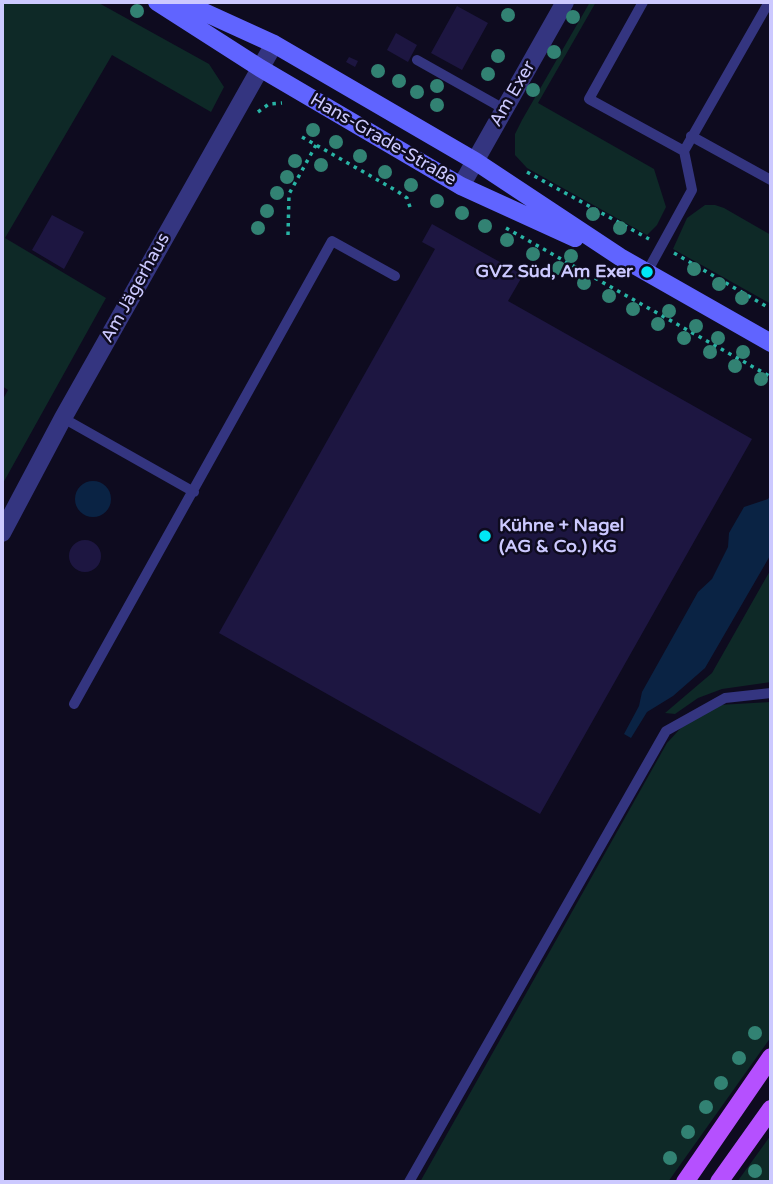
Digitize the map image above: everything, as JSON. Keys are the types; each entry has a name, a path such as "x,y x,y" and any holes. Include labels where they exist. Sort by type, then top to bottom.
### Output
{"main road":[{"path":"685,1182 771,1058"},
{"path":"719,1182 771,1109"}],"street":[{"name":"Hans-Grade-Straße","path":"157,2 260,68 461,186 620,257"},
{"name":"Hans-Grade-Straße","path":"182,2 274,44 475,161 620,257 771,343"},
{"name":"Am Exer","path":"461,186 565,2"},
{"name":"Am Jägerhaus","path":"2,533 63,418 274,44"}],"lane":[{"path":"643,2 589,99 684,151"},
{"path":"647,272 692,190 684,151 769,2"},
{"path":"417,60 504,109"},
{"path":"691,136 771,180"},
{"path":"74,704 332,241 395,276"},
{"path":"63,418 194,492"},
{"path":"410,1182 666,731 725,698 771,693"}],"path":[{"path":"253,120 258,112 269,104 281,103 293,108"},
{"path":"302,136 397,191 407,198 411,210"},
{"path":"288,235 289,194 316,145"},
{"path":"499,225 771,377"}],"green space":[{"path":"2,2 97,2 209,64 224,87 211,112 112,55 5,238 106,298 2,485 2,401 8,390 2,386"},
{"path":"590,2 596,2 538,103 654,169 666,207 657,225 647,235 527,168 515,155 515,134"},
{"path":"705,205 724,208 771,235 771,304 673,249 687,218"},
{"path":"771,569 771,682 722,689 698,698 675,714 665,713 712,673"},
{"path":"771,702 771,1037 668,1182 420,1182 667,743 689,719 718,705"},
{"path":"771,1135 771,1182 737,1182"}],"water":[{"path":"93,481 106,486 111,499 106,512 93,517 80,512 75,499 80,486"},
{"path":"771,494 771,554 705,668 673,696 647,712 631,738 624,734 639,706 642,692 698,592 712,579 728,547 729,533 744,507 768,499"}],"building":[{"path":"457,6 488,23 462,70 431,53"},
{"path":"396,33 417,45 408,62 387,50"},
{"path":"349,57 358,61 355,67 346,62"},
{"path":"52,215 84,232 64,269 32,250"},
{"name":"Kühne + Nagel (AG & Co.) KG","path":"432,224 523,275 508,301 752,439 540,814 219,633 435,249 422,242"},
{"path":"85,540 96,545 101,556 96,567 85,572 74,567 69,556 74,545"}],"place":[{"name":"GVZ Süd, Am Exer","path":"647,272"},
{"name":"Kühne + Nagel (AG & Co.) KG","path":"485,536"}]}
